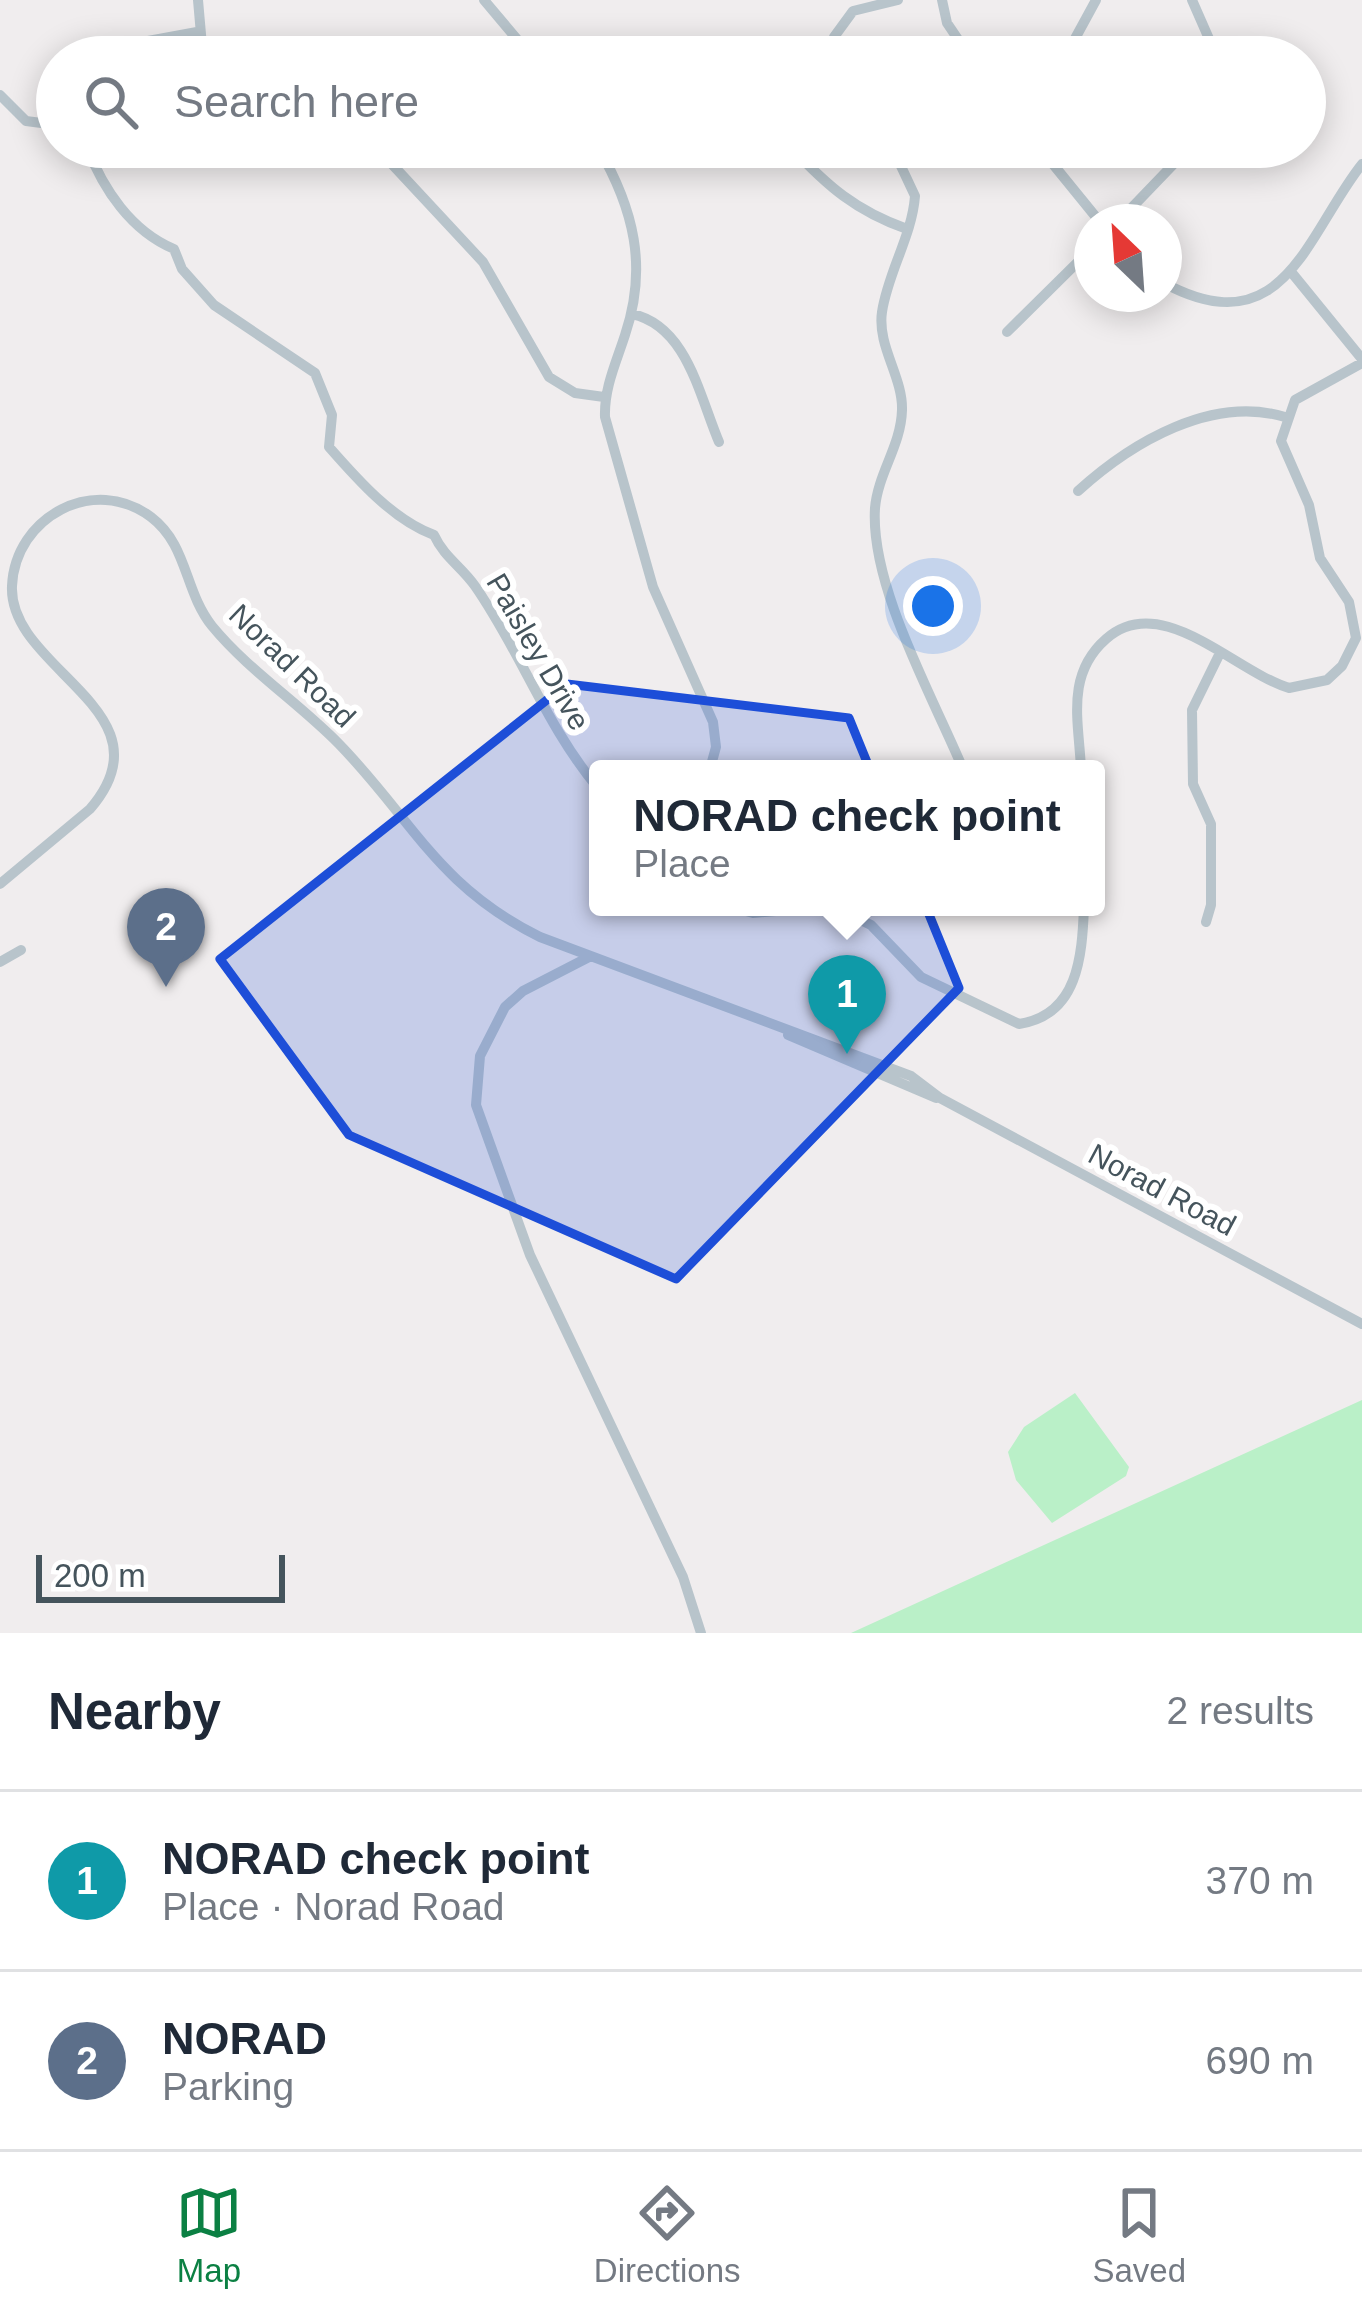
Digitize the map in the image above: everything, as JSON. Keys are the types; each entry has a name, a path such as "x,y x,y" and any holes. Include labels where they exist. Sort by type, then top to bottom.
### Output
{"street":[{"path":"198,0 198,36"},
{"path":"484,0 514,36"},
{"path":"835,36 853,11 898,0"},
{"path":"942,0 954,36"},
{"path":"1076,36 1096,0"},
{"path":"1192,0 1208,36"},
{"path":"174,36 197,32"},
{"path":"0,95 26,121 36,122"},
{"path":"1182,289 1221,301 1263,291 1292,273 1316,242 1335,196 1362,164"},
{"name":"Paisley Drive","path":"97,168 110,196 155,241 175,249 182,269 214,305 315,374 332,415 329,447 377,497 415,529 434,536 441,551 473,583 563,746 589,777"},
{"path":"396,168 483,262 549,377 574,393 604,397"},
{"path":"609,168 637,240 632,314 604,397 610,438 653,587 713,722 712,760"},
{"path":"811,168 834,193 873,218 907,229"},
{"path":"902,168 915,196 882,311 883,337 903,406 898,439 876,500 876,531 894,604 959,760"},
{"path":"1056,168 1085,204"},
{"path":"1135,204 1170,168"},
{"path":"1007,332 1074,266"},
{"path":"1080,760 1074,704 1088,662 1115,631 1150,621 1275,684 1310,688 1342,666 1356,638 1349,602 1320,558 1309,505 1281,441 1285,417 1310,388 1362,361 1292,273"},
{"path":"632,314 651,318 676,341 719,442"},
{"path":"1078,491 1132,449 1174,429 1237,409 1285,417"},
{"name":"Norad Road","path":"0,884 90,809 107,776 111,742 85,690 29,640 11,592 19,553 40,522 65,506 102,499 137,509 169,532 199,605 216,630 347,752 449,876 505,919 764,1022 940,1099 1362,1324"},
{"path":"1206,922 1211,905 1211,824 1193,784 1192,710 1220,653"},
{"path":"852,916 871,925 921,977 1019,1024 1048,1015 1072,991 1083,916"},
{"path":"0,962 21,950"},
{"path":"591,956 524,991 505,1007 480,1056 476,1105 530,1255 683,1576 701,1633"}],"highlighted area":[{"path":"567,684 849,718 959,988 676,1279 349,1135 220,959"}],"green space":[{"path":"1075,1393 1129,1467 1126,1476 1052,1523 1016,1480 1008,1452 1024,1427"},
{"path":"1362,1400 1362,1633 851,1633"}],"place":[{"name":"NORAD","path":"166,987"},
{"name":"NORAD check point","path":"847,1054"}]}
